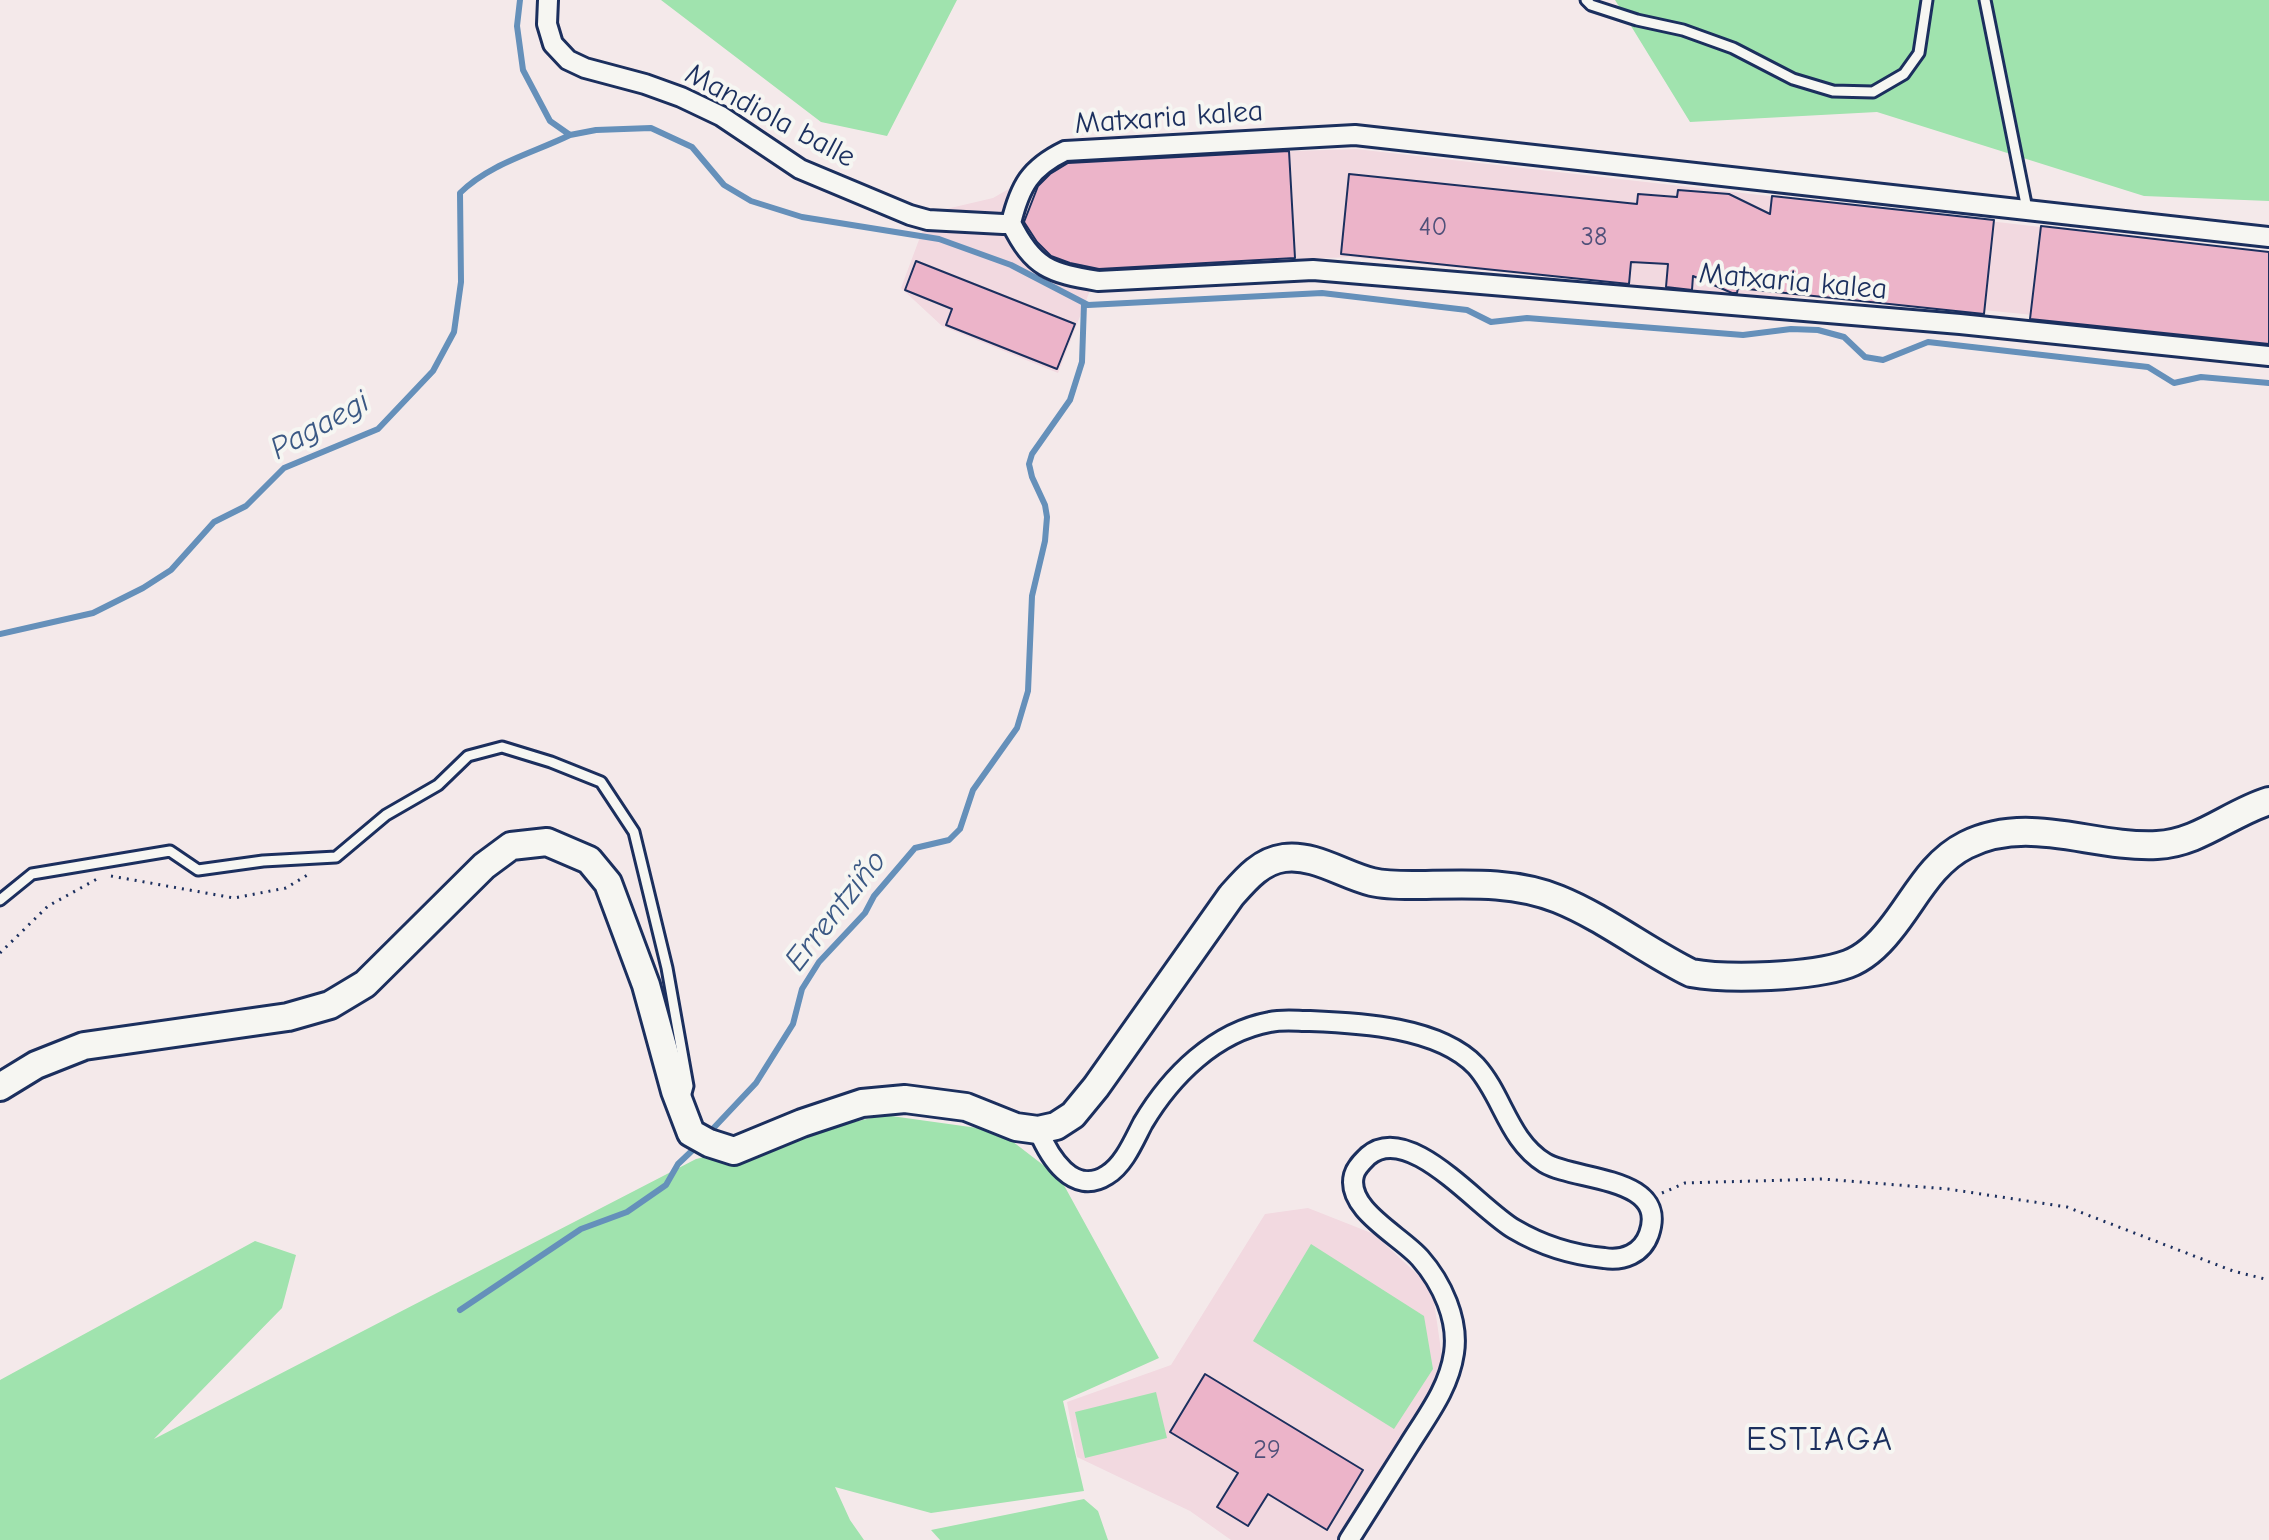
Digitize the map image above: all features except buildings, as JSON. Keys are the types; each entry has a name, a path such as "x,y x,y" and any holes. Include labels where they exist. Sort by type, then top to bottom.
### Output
{"street":[{"name":"Mandiola balle","path":"548,0 547,24 553,44 568,60 681,97 721,116 800,169 910,215 928,220 1011,223"},
{"name":"Matxaria kalea","path":"2269,237 1355,135 1065,151 1034,171 1019,191 1011,223 1023,248 1043,266 1068,276 1098,281 1313,270 1960,324 2269,356"},
{"path":"0,1087 36,1065 84,1046 288,1017 330,1005 365,984 484,866 511,846 547,842 589,860 608,883 646,985 675,1091 691,1133 734,1151 862,1103 905,1099 966,1107 1016,1127 1038,1130 1056,1126 1073,1115 1096,1087 1231,896 1249,875 1264,864 1284,858 1306,859 1371,882 1522,887 1559,899 1691,973 1713,977 1758,976 1829,969 1851,963 1870,951 1891,930 1938,866 1963,847 1991,835 2022,830 2049,831 2125,844 2159,845 2183,841 2269,801"},
{"path":"1038,1130 1057,1167 1073,1177 1086,1180 1103,1178 1116,1168 1152,1109 1178,1076 1211,1046 1242,1028 1276,1020 1354,1023 1407,1032 1443,1044 1474,1064 1491,1087 1524,1146 1544,1162 1567,1173 1620,1183 1638,1193 1645,1201 1650,1215 1650,1232 1642,1247 1628,1257 1585,1256 1534,1240 1509,1226 1428,1160 1409,1149 1392,1146 1376,1149 1361,1162 1354,1175 1355,1195 1370,1216 1423,1260 1443,1291 1454,1324 1455,1350 1446,1385 1349,1540"}],"lane":[{"path":"1586,0 1591,5 1637,20 1683,30 1733,48 1793,79 1833,91 1873,92 1904,74 1919,53 1927,0"},
{"path":"1985,0 2027,209"},
{"path":"0,900 32,874 170,851 198,870 263,861 336,857 386,815 438,785 468,756 502,747 601,782 634,832 667,968 688,1086 683,1108"}],"path":[{"path":"0,953 48,906 104,875 234,898 286,888 336,857"},
{"path":"1645,1201 1685,1183 1823,1179 1948,1189 2067,1207 2233,1271 2269,1280"}],"shaded area":[{"path":"1356,149 2269,253 2269,339 1826,294 1771,299 1349,257 1098,270 1058,373 942,326 901,288 929,213 993,198 1061,159"},
{"path":"1308,1208 1374,1234 1432,1288 1442,1357 1438,1381 1337,1540 1231,1540 1190,1511 1077,1457 1067,1402 1171,1365 1265,1214"}],"green space":[{"path":"661,0 957,0 887,136 821,122"},
{"path":"1615,0 2269,0 2269,201 2144,196 1877,112 1690,122"},
{"path":"884,1115 999,1131 1060,1178 1159,1358 1063,1401 1084,1491 931,1513 835,1487 850,1520 864,1540 0,1540 0,1380 255,1241 296,1255 282,1308 154,1439 696,1159"},
{"path":"1311,1244 1424,1316 1433,1369 1394,1429 1253,1341"},
{"path":"1156,1392 1167,1438 1085,1458 1075,1412"},
{"path":"1084,1499 1098,1511 1108,1540 940,1540 931,1530"}],"waterway":[{"path":"520,0 517,26 523,70 550,121 570,135 596,130 651,128 692,147 724,185 751,201 802,217 939,239 1011,265 1088,305 1322,293 1467,310 1491,322 1527,318 1743,335 1791,329 1818,330 1844,337 1865,357 1883,360 1928,342 2148,367 2174,383 2201,377 2269,383"},
{"name":"Pagaegi","path":"0,634 93,613 143,588 171,570 214,522 246,506 284,468 378,429 433,371 454,332 461,282 460,193 484,174 570,135"},
{"name":"Errentziño","path":"707,1135 756,1083 793,1024 802,989 819,962 865,913 874,896 915,848 949,840 960,829 973,790 1017,728 1028,691 1032,596 1045,541 1047,517 1029,464 1032,454 1070,400 1082,362 1084,304"},
{"name":"Errentziño","path":"460,1310 581,1229 627,1212 666,1185 678,1164 697,1146"}],"district":[{"name":"ESTIAGA","path":"1820,1440"}]}
